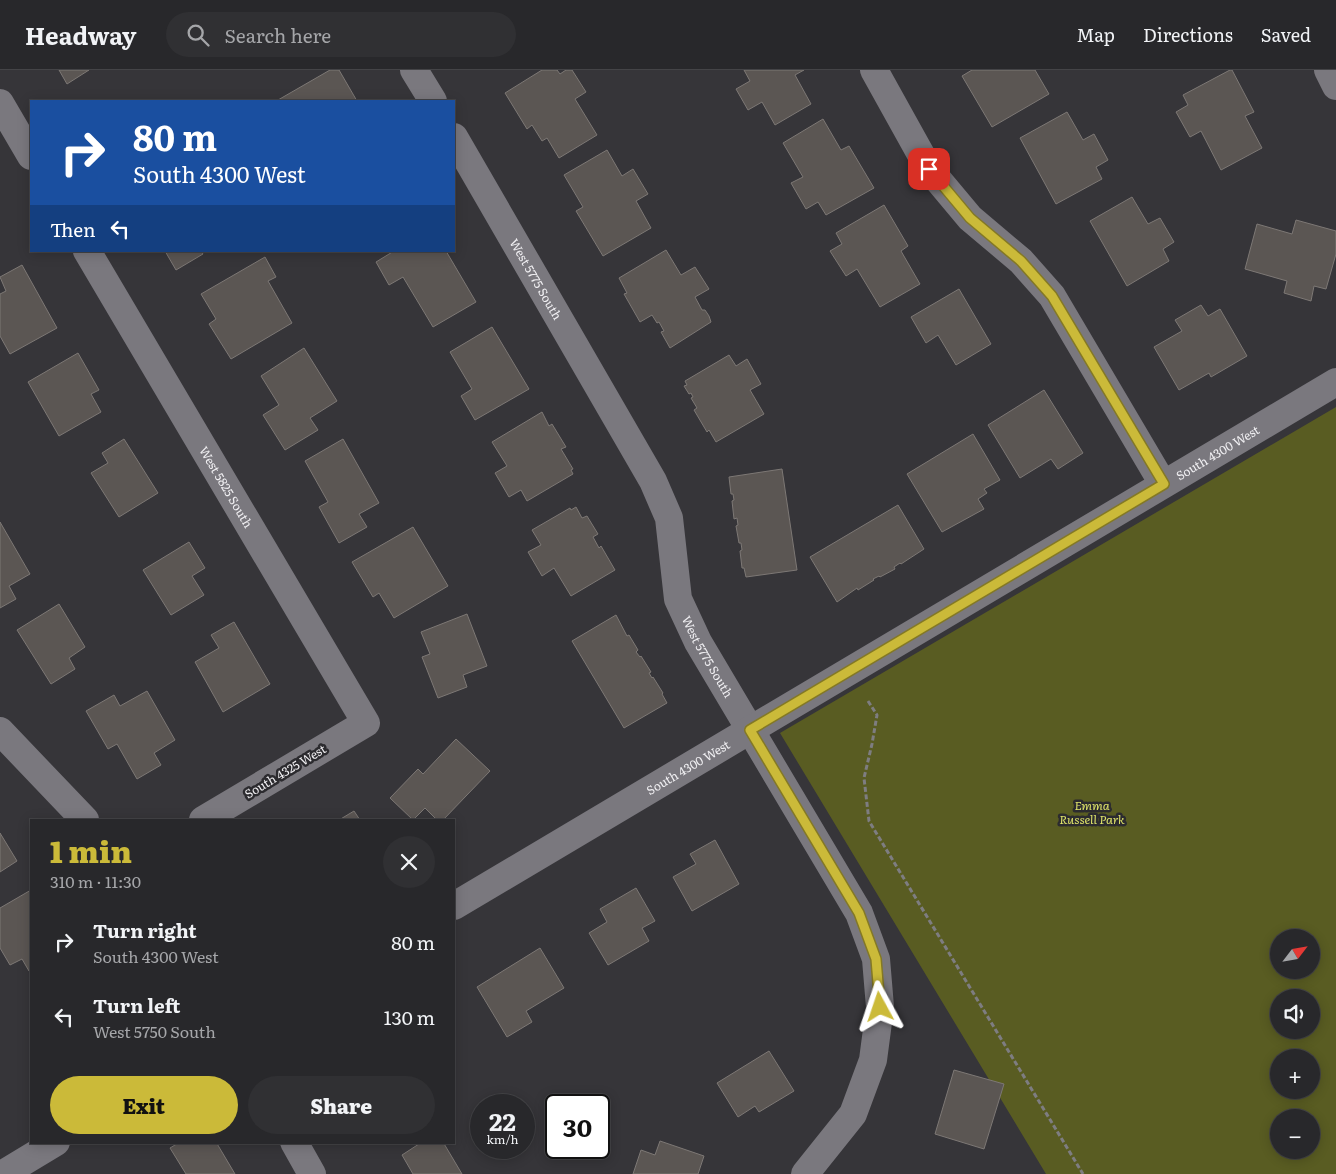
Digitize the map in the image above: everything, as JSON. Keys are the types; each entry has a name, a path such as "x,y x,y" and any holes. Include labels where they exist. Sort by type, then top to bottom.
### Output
{"street":[{"path":"874,70 929,169 970,218 1021,261 1052,296 1164,484"},
{"path":"1328,70 1336,86"},
{"path":"418,71 432,100"},
{"path":"0,103 30,154"},
{"name":"West 5775 South","path":"455,139 653,481 670,518 678,599 698,642 859,913 876,959 880,1007 873,1060 853,1114 805,1174"},
{"name":"West 5825 South","path":"88,252 366,723"},
{"name":"South 4300 West","path":"455,905 1336,382"},
{"name":"South 4325 West","path":"205,819 366,723"},
{"path":"0,732 84,819"},
{"path":"3,1174 53,1144"},
{"path":"295,1144 312,1174"}],"path":[{"path":"868,701 877,715 864,778 869,820 1083,1174"}],"green space":[{"name":"Emma Russell Park","path":"1336,407 1336,1174 1046,1174 780,733"}],"building":[{"path":"59,70 89,70 67,84"},
{"path":"330,70 339,70 356,100 278,100"},
{"path":"542,70 557,70 560,74 566,70 572,70 586,92 575,99 597,135 559,158 547,138 542,141 532,125 527,129 505,93"},
{"path":"744,70 804,70 795,75 811,104 775,125 762,102 748,110 736,89 750,81"},
{"path":"972,70 1035,70 1049,94 992,127 962,76"},
{"path":"1232,70 1254,112 1245,116 1262,148 1221,170 1201,131 1190,137 1176,112 1188,105 1183,95"},
{"path":"1067,112 1083,140 1094,134 1108,160 1096,167 1102,179 1056,204 1020,138"},
{"path":"823,119 841,150 849,146 874,188 826,215 818,202 806,209 791,183 803,177 783,143"},
{"path":"607,150 622,176 633,169 648,194 636,201 651,228 603,256 576,211 583,207 564,175"},
{"path":"1132,197 1148,224 1160,218 1174,242 1163,249 1169,261 1127,286 1090,221"},
{"path":"884,205 908,246 901,251 920,284 880,307 857,269 846,276 830,251 842,244 836,233"},
{"path":"1296,220 1336,231 1336,254 1326,289 1314,286 1311,301 1284,293 1287,281 1245,269 1257,224 1292,234"},
{"path":"666,250 681,275 695,267 709,289 695,297 702,310 705,310 709,316 711,322 670,348 661,332 664,331 652,315 640,322 624,294 627,293 619,278"},
{"path":"166,252 202,252 203,254 176,270"},
{"path":"392,252 447,252 476,302 433,327 403,277 389,285 376,262"},
{"path":"265,257 276,277 268,281 292,323 231,359 209,324 216,319 201,294"},
{"path":"22,265 57,328 10,354 0,336 0,294 6,291 0,277"},
{"path":"959,289 991,344 956,365 938,335 926,343 911,317"},
{"path":"1201,305 1208,316 1220,309 1247,356 1211,377 1209,373 1179,390 1154,347 1182,331 1175,320"},
{"path":"492,327 529,389 475,420 461,396 472,389 450,352"},
{"path":"304,348 337,401 310,418 318,430 285,450 263,415 279,405 261,376"},
{"path":"78,353 99,390 91,394 101,412 59,436 28,382"},
{"path":"729,355 736,366 747,359 761,384 750,390 764,414 716,442 709,430 707,432 694,410 697,408 691,398 693,397 684,386 687,385 685,381"},
{"path":"1044,390 1083,453 1058,469 1051,459 1020,478 988,425"},
{"path":"542,412 549,426 552,424 566,447 561,449 573,469 571,470 573,474 527,501 521,490 509,497 495,473 507,466 492,442"},
{"path":"973,434 1000,480 984,489 987,493 978,499 984,509 942,532 907,474"},
{"path":"124,439 158,493 119,517 91,473 108,463 102,453"},
{"path":"343,439 379,503 359,514 367,527 339,543 319,507 328,502 305,461"},
{"path":"782,469 797,570 746,577 744,568 742,568 741,543 739,543 736,526 738,525 737,518 734,519 732,501 734,500 733,494 731,494 729,477"},
{"path":"898,505 924,549 894,567 895,569 873,579 858,590 857,588 837,602 810,557"},
{"path":"576,507 582,518 587,516 598,534 593,537 599,548 601,546 615,570 571,596 554,568 542,576 528,552 541,545 532,530 570,508 571,510"},
{"path":"0,522 30,574 9,586 16,599 0,608"},
{"path":"413,527 448,586 394,618 379,593 373,597 352,562"},
{"path":"189,542 205,568 192,576 204,595 171,615 143,570"},
{"path":"59,604 85,647 69,658 75,669 51,684 17,630"},
{"path":"467,614 487,666 463,675 467,687 438,698 422,657 430,654 421,632"},
{"path":"616,615 627,636 629,635 638,650 636,652 641,656 651,672 649,673 663,693 667,703 624,728 572,641"},
{"path":"234,622 270,684 223,712 195,662 219,648 211,635"},
{"path":"147,691 175,740 154,753 161,765 137,779 117,744 108,749 86,711 114,695 120,706"},
{"path":"456,739 490,771 444,819 436,819 425,808 412,819 390,798 418,769 423,774"},
{"path":"354,811 359,819 341,819"},
{"path":"0,833 17,861 0,872"},
{"path":"715,840 739,884 692,911 673,877 696,864 690,854"},
{"path":"636,888 655,921 642,928 649,941 608,965 589,933 607,922 600,909"},
{"path":"30,891 29,971 22,959 10,965 0,948 0,908"},
{"path":"540,948 564,988 526,1011 532,1022 507,1037 477,987"},
{"path":"769,1051 794,1091 759,1112 755,1106 738,1117 717,1083"},
{"path":"954,1070 1004,1084 984,1149 935,1134"},
{"path":"660,1141 704,1156 698,1174 633,1174 641,1150 655,1155"},
{"path":"177,1144 217,1144 235,1174 186,1174 170,1148"},
{"path":"419,1144 444,1144 462,1174 413,1174 402,1155"}],"route":[{"path":"880,1007 876,959 859,913 750,730 1164,484 1052,296 1021,261 970,218 929,169"}]}
